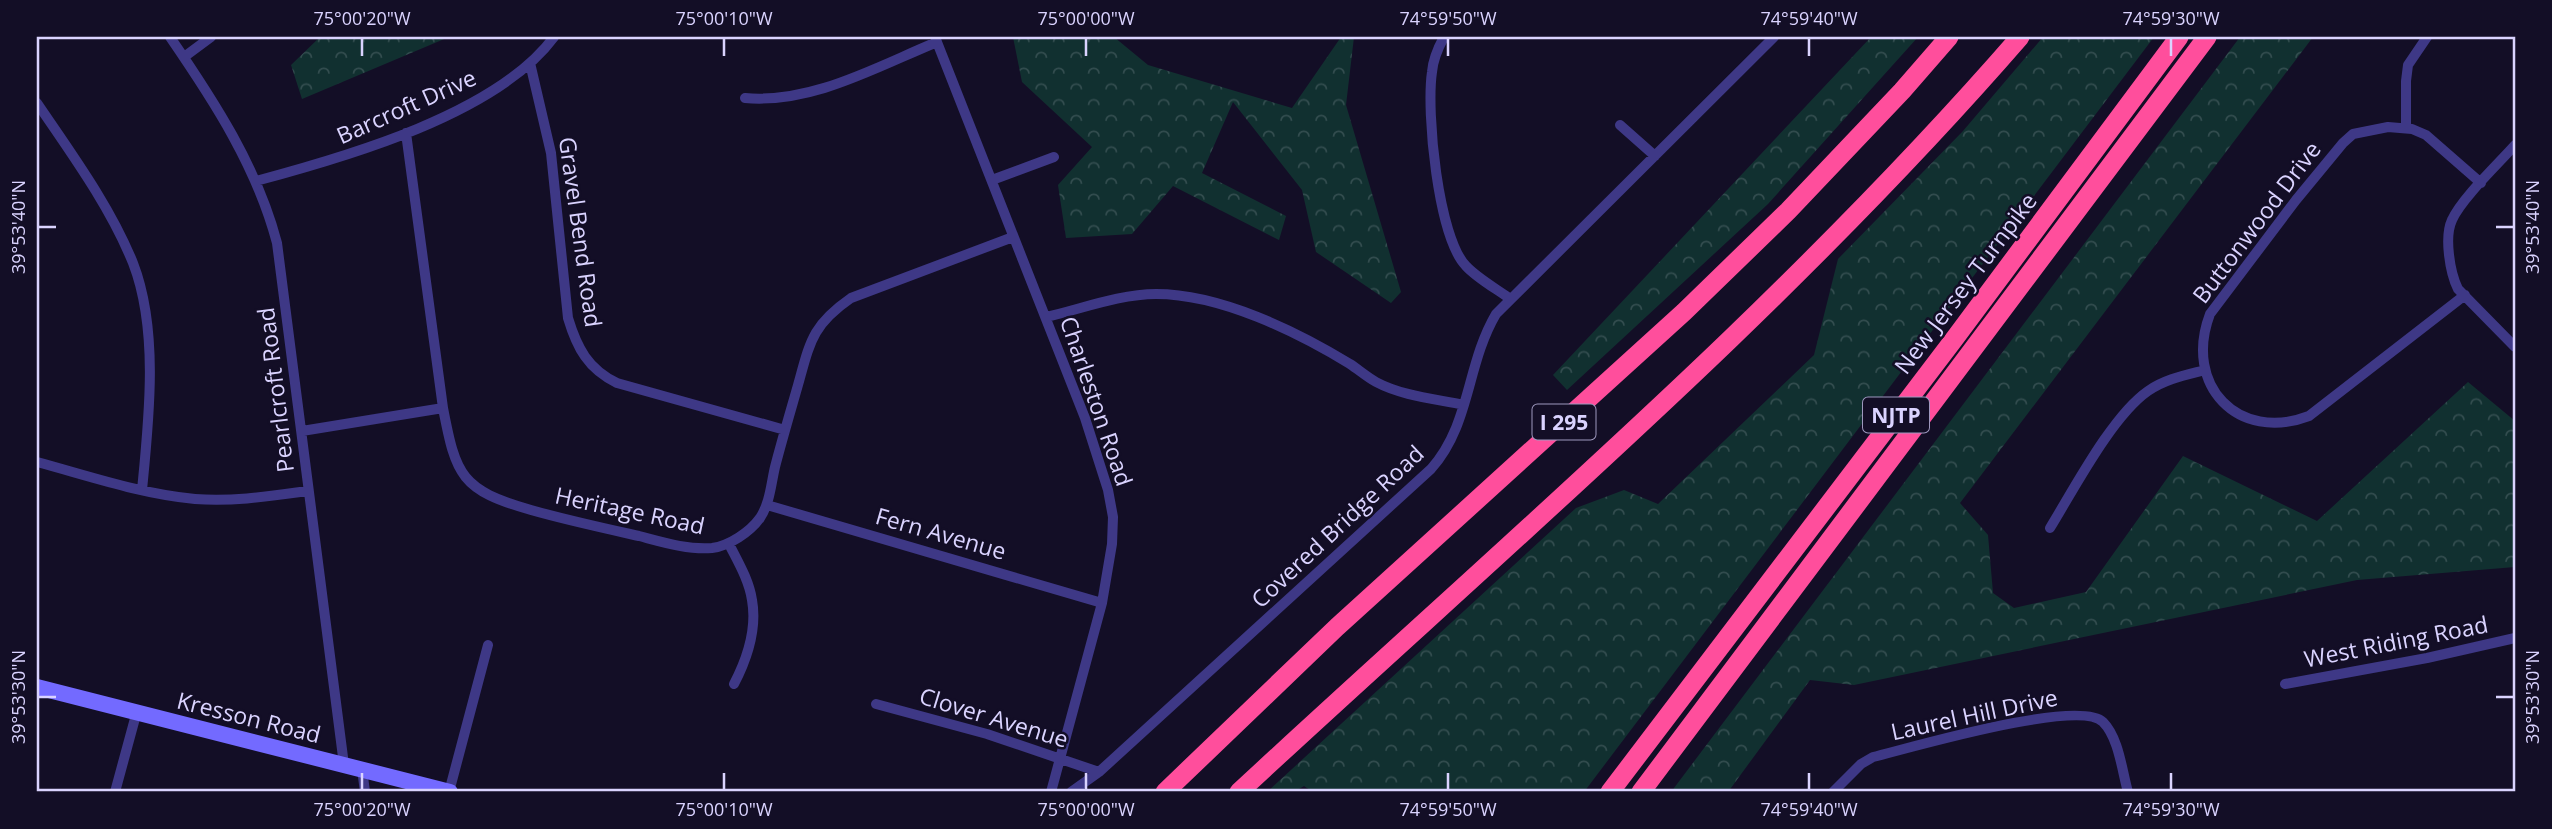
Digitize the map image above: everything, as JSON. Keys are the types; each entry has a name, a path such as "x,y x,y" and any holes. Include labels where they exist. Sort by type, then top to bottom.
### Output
{"highway":[{"name":"I 295","path":"1165,792 1337,627 1684,312 1788,211 1902,91 1949,37"},
{"name":"I 295","path":"1239,792 1644,421 1821,252 2020,37"},
{"name":"New Jersey Turnpike","path":"1610,792 1955,338 2179,37"},
{"name":"New Jersey Turnpike","path":"1641,792 2207,37"}],"street":[{"name":"Pearlcroft Road","path":"170,37 242,149 270,216 277,243 344,765"},
{"path":"184,57 211,37"},
{"name":"Barcroft Drive","path":"256,181 340,158 406,133 502,86 530,63 554,37"},
{"path":"1444,37 1435,55 1431,90 1439,192 1451,242 1465,265 1509,299"},
{"name":"Covered Bridge Road","path":"1071,792 1099,772 1432,469 1451,442 1486,330 1509,299 1579,233 1774,37"},
{"path":"2427,37 2408,65 2406,128 2426,135 2481,183"},
{"path":"746,97 771,100 827,87 936,39"},
{"name":"Charleston Road","path":"936,39 1085,418 1108,490 1113,517 1112,544 1102,603 1051,792"},
{"name":"Gravel Bend Road","path":"530,63 551,153 568,318 575,341 587,362 600,375 617,383 785,430"},
{"path":"37,103 115,225 138,282 150,360 149,421 142,490"},
{"path":"1620,125 1655,156"},
{"name":"Buttonwood Drive","path":"2205,370 2203,348 2210,314 2343,142 2353,134 2366,130 2406,128"},
{"name":"Heritage Road","path":"406,133 443,408 451,448 458,466 468,481 495,500 671,544 711,548 729,544 759,520 767,505 810,340 834,310 851,298 1013,237"},
{"path":"2515,145 2452,219 2449,228 2452,278 2515,346"},
{"path":"992,180 1054,157"},
{"path":"1046,317 1154,294 1184,296 1224,306 1275,324 1349,364 1375,382 1392,389 1464,405"},
{"path":"2050,528 2102,444 2134,402 2160,384 2205,370 2224,404 2248,421 2279,424 2295,422 2309,416 2465,295"},
{"path":"302,431 443,408"},
{"path":"37,462 142,490 194,499 234,500 308,491"},
{"name":"Fern Avenue","path":"767,505 1102,603"},
{"path":"729,544 752,601 746,662 734,684"},
{"name":"West Riding Road","path":"2285,684 2427,658 2515,638"},
{"path":"450,792 488,645"},
{"name":"Kresson Road","path":"37,687 450,792"},
{"name":"Clover Avenue","path":"876,704 987,734 1099,772"},
{"path":"115,792 136,711"},
{"name":"Laurel Hill Drive","path":"1833,792 1861,764 1873,757 2036,718 2087,714 2099,719 2109,732 2128,792"},
{"path":"362,769 365,792"}],"green space":[{"path":"320,37 449,37 302,99 291,65"},
{"path":"1013,37 1114,37 1148,65 1292,108 1341,37 1354,37 1346,105 1401,292 1391,303 1316,252 1302,190 1233,102 1202,173 1286,216 1279,240 1173,186 1132,234 1066,238 1058,185 1092,147 1022,82"},
{"path":"1871,37 1918,37 1768,204 1567,390 1553,375"},
{"path":"2043,37 2154,37 1584,792 1313,792 1304,786 1294,792 1267,792 1576,508 1624,490 1658,504 1814,355 1838,259 1963,131"},
{"path":"2240,37 2313,37 1960,503 1988,535 1993,593 2014,608 2086,592 2183,456 2317,521 2468,382 2515,421 2515,567 2357,580 1854,685 1810,680 1728,792 1671,792"}]}
